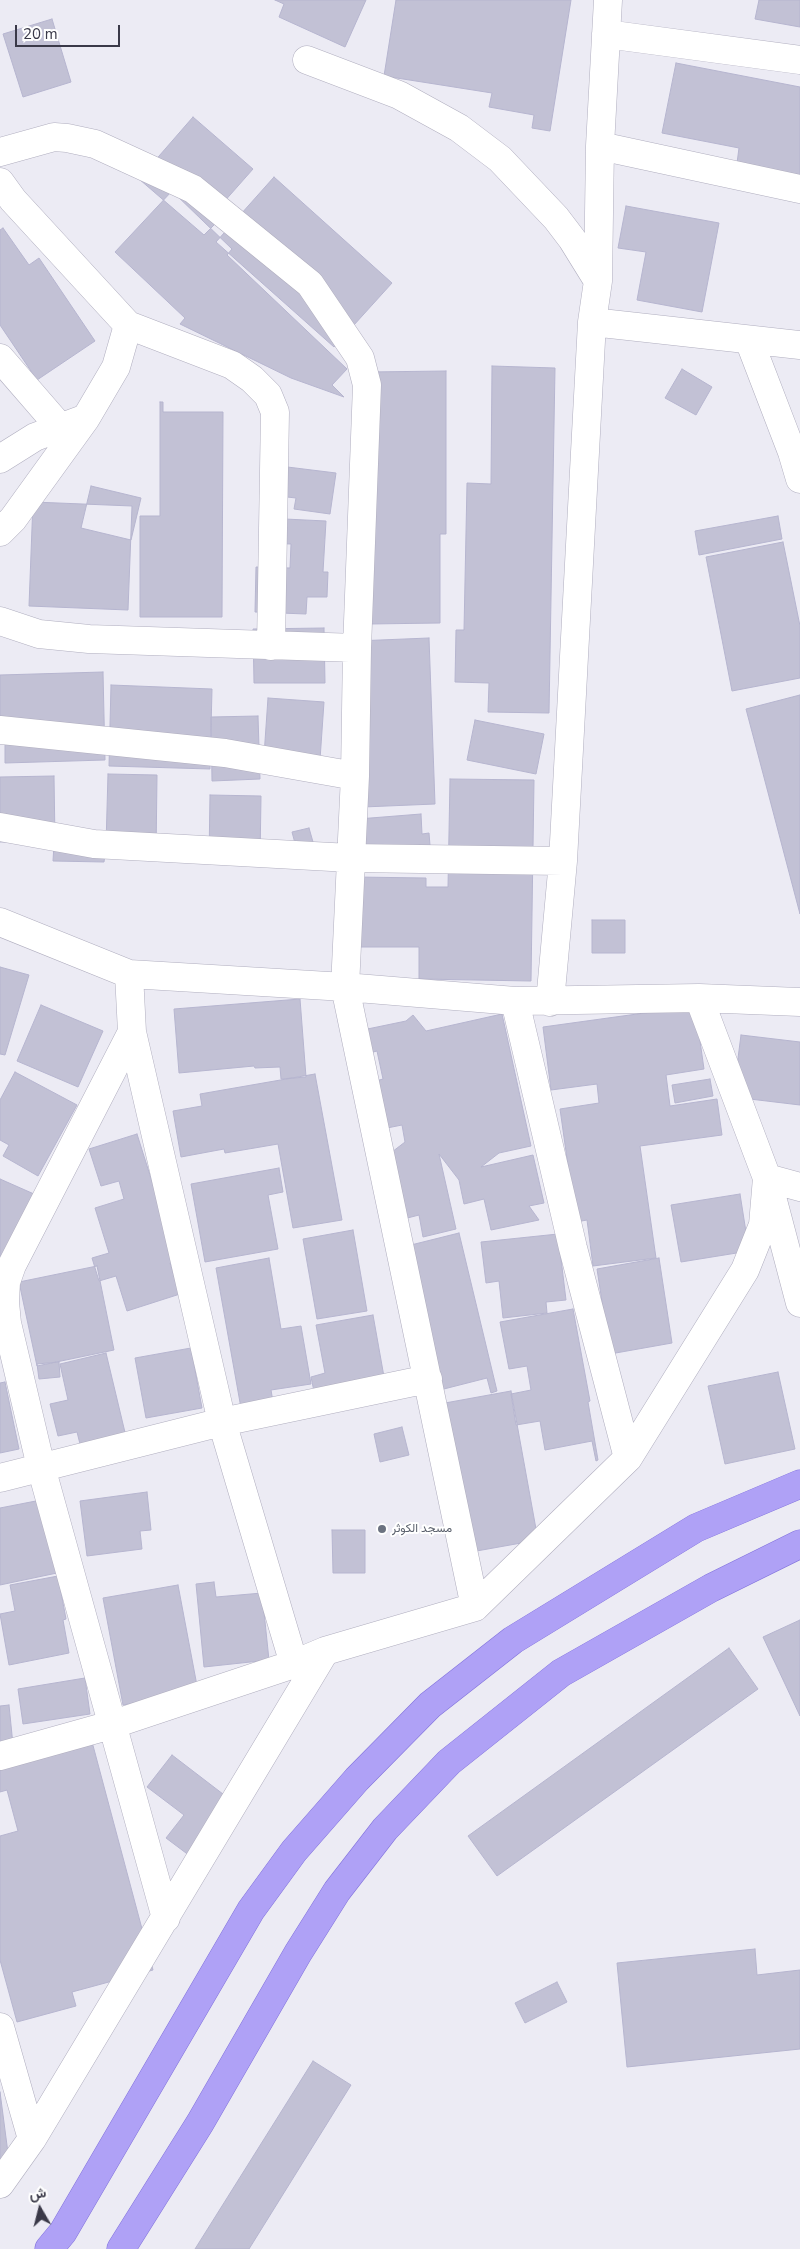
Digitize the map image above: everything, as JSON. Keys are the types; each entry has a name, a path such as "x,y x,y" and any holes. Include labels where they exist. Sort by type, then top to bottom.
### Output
{"main road":[{"path":"49,2249 63,2232 251,1910 294,1852 357,1779 430,1705 513,1640 696,1528 800,1484"},
{"path":"121,2249 200,2123 298,1953 338,1891 385,1829 448,1762 561,1673 711,1588 800,1544"}],"street":[{"path":"550,1002 563,861 592,322 598,281 600,146 608,0"},
{"path":"606,34 800,60"},
{"path":"306,60 399,95 459,128 494,154 532,190 556,218 572,239 598,281"},
{"path":"0,152 54,137 95,144 193,190 310,284 360,358 368,385 356,648 355,776 345,987 475,1607"},
{"path":"600,146 800,189"},
{"path":"0,182 12,200 128,325 232,365 252,379 268,395 275,412 271,646"},
{"path":"592,322 800,345"},
{"path":"0,532 13,519 86,418 116,367 128,325"},
{"path":"749,340 796,454 800,479"},
{"path":"0,358 60,426"},
{"path":"0,459 35,437 60,426 86,418"},
{"path":"0,621 39,634 271,646 356,648"},
{"path":"0,730 226,753 355,776"},
{"path":"0,827 94,844 350,858 563,861"},
{"path":"0,922 129,974 345,987 515,1001 550,1002 700,998 800,1002"},
{"path":"129,974 132,1032 222,1422 294,1664"},
{"path":"700,998 766,1178 800,1303"},
{"path":"515,1001 573,1248 628,1458"},
{"path":"132,1032 12,1265 6,1282 7,1322 42,1467 166,1918"},
{"path":"766,1178 800,1187"},
{"path":"0,1756 112,1725 294,1664 325,1651 475,1607 628,1458 745,1270 763,1225 766,1178"},
{"path":"0,1478 222,1422 428,1379"},
{"path":"0,2184 32,2138 325,1651"},
{"path":"0,2027 32,2138"}],"building":[{"path":"275,0 366,0 345,47 279,17 284,4"},
{"path":"396,0 571,0 550,131 532,128 534,115 489,107 492,93 384,76"},
{"path":"759,0 800,0 800,27 755,19"},
{"path":"52,19 71,82 23,97 3,34"},
{"path":"676,63 800,87 800,175 737,163 739,148 662,133"},
{"path":"193,117 253,169 215,212 216,223 204,235 139,179"},
{"path":"274,177 392,283 334,347 216,242"},
{"path":"172,191 232,249 227,255 347,369 332,385 344,397 291,378 180,324 185,318 115,252"},
{"path":"626,206 719,223 702,312 637,300 646,252 618,248"},
{"path":"3,228 29,265 39,258 95,341 37,380 0,325 0,230"},
{"path":"492,366 555,368 549,713 488,712 489,683 455,682 456,630 464,630 467,483 491,484"},
{"path":"682,369 712,387 696,415 665,398"},
{"path":"446,371 446,534 440,534 440,623 369,624 368,372"},
{"path":"160,402 163,402 163,412 223,412 222,617 140,617 140,516 160,516"},
{"path":"263,464 336,473 330,514 294,509 296,498 260,494"},
{"path":"91,486 141,498 131,540 81,528"},
{"path":"33,502 132,506 128,610 29,606"},
{"path":"778,516 782,539 699,555 695,531"},
{"path":"264,518 326,521 323,572 328,572 327,597 307,597 306,614 255,612 256,567 290,568 291,544 262,543"},
{"path":"783,542 800,626 800,678 732,691 706,557"},
{"path":"324,628 325,683 254,683 253,629"},
{"path":"429,638 435,804 363,807 356,641"},
{"path":"103,672 105,760 5,763 5,742 0,742 0,675"},
{"path":"111,685 212,689 210,769 109,766"},
{"path":"800,695 800,914 746,709"},
{"path":"268,698 324,702 319,774 263,770"},
{"path":"258,716 260,779 212,781 211,717"},
{"path":"475,720 544,734 536,774 467,760"},
{"path":"108,774 157,775 156,856 105,855 104,862 53,861 54,844 106,845"},
{"path":"54,776 55,841 0,842 0,777"},
{"path":"450,779 534,780 531,981 419,979 419,947 355,947 356,877 426,878 426,887 448,887"},
{"path":"210,795 261,796 260,860 209,859"},
{"path":"421,814 422,834 429,833 431,858 362,864 358,819"},
{"path":"309,828 313,842 296,847 292,832"},
{"path":"592,920 625,920 625,953 592,953"},
{"path":"0,967 29,975 5,1055 0,1054"},
{"path":"300,999 306,1077 281,1079 280,1067 255,1068 254,1066 179,1073 174,1009"},
{"path":"41,1005 103,1031 78,1087 17,1061"},
{"path":"695,1006 704,1069 666,1075 670,1106 717,1099 722,1135 640,1146 656,1258 593,1266 587,1220 576,1222 560,1109 599,1103 597,1084 551,1090 543,1027"},
{"path":"502,1014 531,1146 499,1153 481,1167 533,1155 544,1203 529,1206 539,1220 491,1230 484,1199 464,1204 459,1180 439,1154 456,1229 423,1237 419,1215 388,1223 375,1165 405,1142 402,1125 372,1131 361,1085 383,1079 377,1051 358,1056 353,1032 406,1021 413,1015 426,1031"},
{"path":"741,1035 800,1042 800,1105 733,1097"},
{"path":"15,1072 77,1105 38,1176 3,1156 9,1145 0,1140 0,1100"},
{"path":"315,1074 342,1220 293,1228 278,1144 225,1153 224,1149 181,1157 173,1111 202,1106 200,1094"},
{"path":"710,1079 713,1096 675,1103 672,1085"},
{"path":"137,1134 177,1261 170,1263 180,1294 127,1311 116,1276 99,1281 92,1258 109,1253 95,1208 124,1199 119,1181 101,1186 89,1149"},
{"path":"279,1168 283,1192 268,1195 278,1249 205,1262 191,1184"},
{"path":"0,1179 34,1194 0,1277"},
{"path":"740,1194 749,1251 681,1262 671,1205"},
{"path":"353,1230 367,1311 317,1319 303,1239"},
{"path":"459,1233 497,1391 491,1393 487,1378 436,1391 399,1248"},
{"path":"558,1234 566,1300 546,1302 547,1313 503,1318 499,1281 486,1283 481,1242"},
{"path":"269,1258 281,1329 301,1326 311,1384 271,1390 273,1402 241,1408 216,1268"},
{"path":"659,1258 672,1343 610,1354 597,1269"},
{"path":"97,1266 114,1350 37,1366 19,1282"},
{"path":"573,1309 590,1401 588,1402 598,1460 596,1461 592,1441 545,1450 540,1421 516,1425 511,1394 531,1390 527,1366 509,1369 500,1322"},
{"path":"373,1315 386,1388 316,1401 311,1377 325,1373 316,1325"},
{"path":"191,1348 202,1408 146,1418 135,1358"},
{"path":"106,1353 128,1445 83,1456 77,1432 58,1436 50,1404 68,1400 60,1364"},
{"path":"59,1362 60,1377 39,1379 37,1364"},
{"path":"778,1372 795,1449 725,1464 708,1386"},
{"path":"5,1382 19,1449 0,1453 0,1383"},
{"path":"511,1391 538,1540 471,1552 445,1403"},
{"path":"402,1427 409,1455 380,1462 374,1434"},
{"path":"147,1492 151,1530 140,1531 142,1549 87,1556 80,1501"},
{"path":"41,1500 57,1573 0,1585 0,1508"},
{"path":"332,1530 365,1530 365,1573 333,1573"},
{"path":"58,1576 66,1619 63,1620 69,1653 9,1665 0,1614 15,1611 10,1585"},
{"path":"214,1582 216,1597 262,1593 269,1660 204,1667 196,1584"},
{"path":"178,1585 198,1691 123,1705 103,1598"},
{"path":"800,1620 800,1716 763,1637"},
{"path":"729,1648 758,1689 497,1876 468,1836"},
{"path":"85,1678 90,1714 23,1724 18,1689"},
{"path":"9,1705 14,1755 0,1756 0,1706"},
{"path":"91,1738 153,1970 72,1992 76,2006 17,2022 0,1960 0,1836 18,1831 7,1790 0,1792 0,1769"},
{"path":"172,1755 236,1804 194,1859 166,1838 184,1815 147,1787"},
{"path":"755,1949 757,1975 800,1970 800,2049 627,2067 617,1963"},
{"path":"557,1982 567,2002 525,2023 515,2003"},
{"path":"313,2061 351,2085 249,2249 195,2249"},
{"path":"0,2092 11,2176 0,2177"}],"place":[{"name":"مسجد الكوثر","path":"382,1529"}]}
